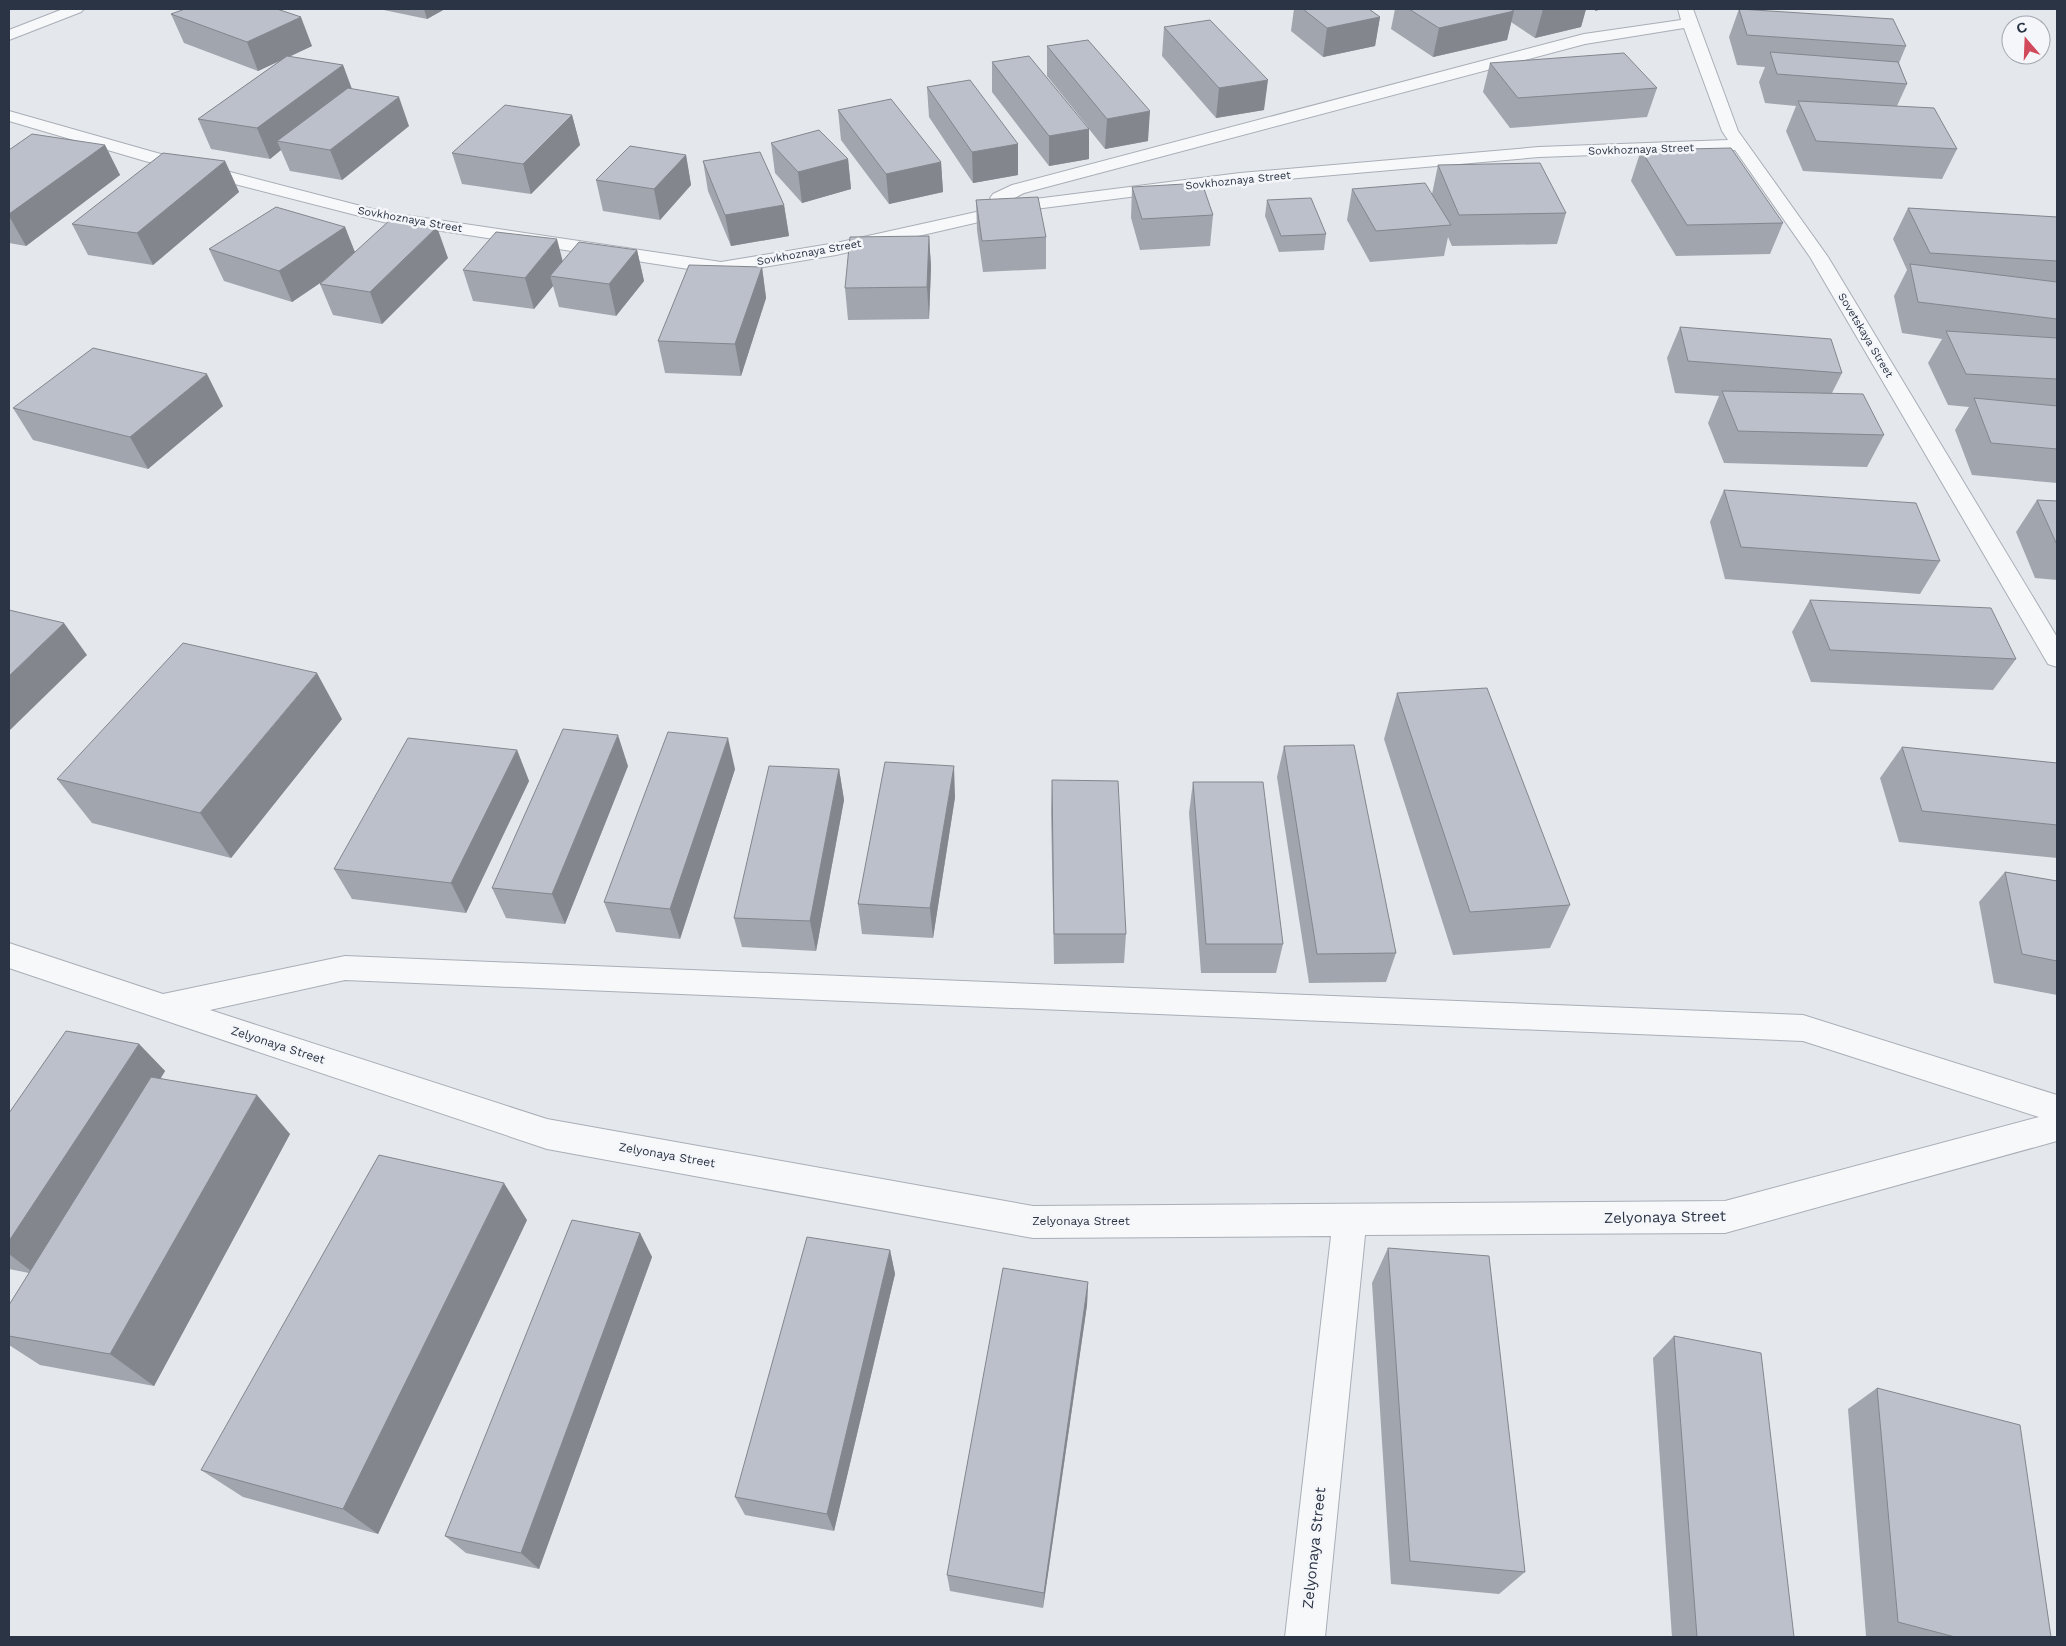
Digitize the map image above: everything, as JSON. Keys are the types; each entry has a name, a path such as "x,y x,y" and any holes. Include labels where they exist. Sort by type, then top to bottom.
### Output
{"street":[{"path":"9,35 76,9"},
{"path":"938,226 1018,189 1584,39 1688,16"},
{"name":"Sovetskaya Street","path":"1688,16 1730,131 1819,258 2057,658"},
{"name":"Sovkhoznaya Street","path":"9,116 151,157 383,217 721,268 836,249 1035,204 1240,178 1539,152 1741,145"},
{"name":"Zelyonaya Street","path":"9,955 547,1134 1033,1222 1725,1217 2057,1127"},
{"path":"162,1007 345,968 1804,1028 2057,1109"},
{"name":"Zelyonaya Street","path":"1305,1637 1350,1220"}],"building":[{"path":"185,9 277,9 301,17 247,42 171,14"},
{"path":"1303,9 1369,9 1380,17 1327,28"},
{"path":"1409,9 1510,9 1514,11 1439,28"},
{"path":"1739,9 1893,19 1906,46 1747,35"},
{"path":"1210,20 1268,80 1219,88 1164,27"},
{"path":"1088,40 1150,111 1107,119 1047,46"},
{"path":"1770,52 1898,62 1907,84 1777,74"},
{"path":"1624,53 1657,88 1518,98 1490,63"},
{"path":"287,56 343,65 257,128 198,119"},
{"path":"1029,56 1089,129 1049,136 992,62"},
{"path":"970,80 1018,144 972,152 927,87"},
{"path":"348,88 399,97 330,150 277,141"},
{"path":"891,99 941,162 886,174 838,110"},
{"path":"1798,101 1934,108 1957,149 1816,141"},
{"path":"505,105 572,115 523,164 452,153"},
{"path":"819,130 848,159 798,172 771,143"},
{"path":"32,134 105,145 9,214 9,150"},
{"path":"630,146 686,155 654,189 596,180"},
{"path":"1731,148 1783,223 1687,225 1641,150"},
{"path":"760,152 784,205 725,215 703,161"},
{"path":"163,153 225,161 137,233 72,224"},
{"path":"1540,163 1566,213 1459,215 1438,165"},
{"path":"1202,183 1213,215 1142,219 1132,187"},
{"path":"1425,183 1451,225 1376,231 1352,189"},
{"path":"1038,197 1046,237 982,241 976,200"},
{"path":"1311,198 1326,234 1281,236 1267,200"},
{"path":"276,207 345,227 279,271 209,249"},
{"path":"1908,208 2057,217 2057,261 1930,253"},
{"path":"390,220 437,227 370,292 320,284"},
{"path":"496,232 557,239 525,278 463,270"},
{"path":"929,236 927,287 845,288 850,237"},
{"path":"579,242 637,250 609,284 550,276"},
{"path":"1910,264 2057,282 2057,319 1918,302"},
{"path":"689,265 762,267 735,344 658,341"},
{"path":"1680,327 1831,339 1842,373 1688,361"},
{"path":"1946,331 2057,338 2057,379 1966,374"},
{"path":"93,348 207,374 130,437 13,408"},
{"path":"1722,391 1863,394 1884,435 1738,431"},
{"path":"1974,398 2057,406 2057,449 1991,443"},
{"path":"1724,490 1916,503 1940,561 1741,547"},
{"path":"2037,500 2057,501 2057,545"},
{"path":"1810,600 1991,608 2016,659 1830,650"},
{"path":"9,610 64,623 9,676"},
{"path":"183,643 317,673 200,813 57,779"},
{"path":"1487,688 1570,905 1470,912 1397,693"},
{"path":"563,729 618,735 552,894 492,888"},
{"path":"668,732 728,738 670,909 604,902"},
{"path":"408,738 517,750 451,883 334,869"},
{"path":"1354,745 1396,953 1317,954 1284,746"},
{"path":"1902,747 2057,763 2057,825 1922,811"},
{"path":"885,762 954,766 930,908 858,904"},
{"path":"769,766 839,769 810,921 734,918"},
{"path":"1052,780 1118,781 1126,934 1054,934"},
{"path":"1193,782 1263,782 1283,944 1206,944"},
{"path":"2005,872 2057,881 2057,961 2022,954"},
{"path":"66,1031 139,1044 9,1241 9,1113"},
{"path":"151,1077 257,1095 110,1354 9,1336 9,1305"},
{"path":"379,1155 504,1183 343,1509 201,1470"},
{"path":"572,1220 640,1233 521,1553 445,1536"},
{"path":"807,1237 890,1250 827,1514 735,1497"},
{"path":"1388,1248 1489,1256 1525,1572 1410,1561"},
{"path":"1003,1268 1088,1282 1044,1593 947,1575"},
{"path":"1674,1336 1761,1353 1794,1637 1697,1637"},
{"path":"1877,1388 2020,1425 2051,1637 1955,1637 1898,1622"}]}
